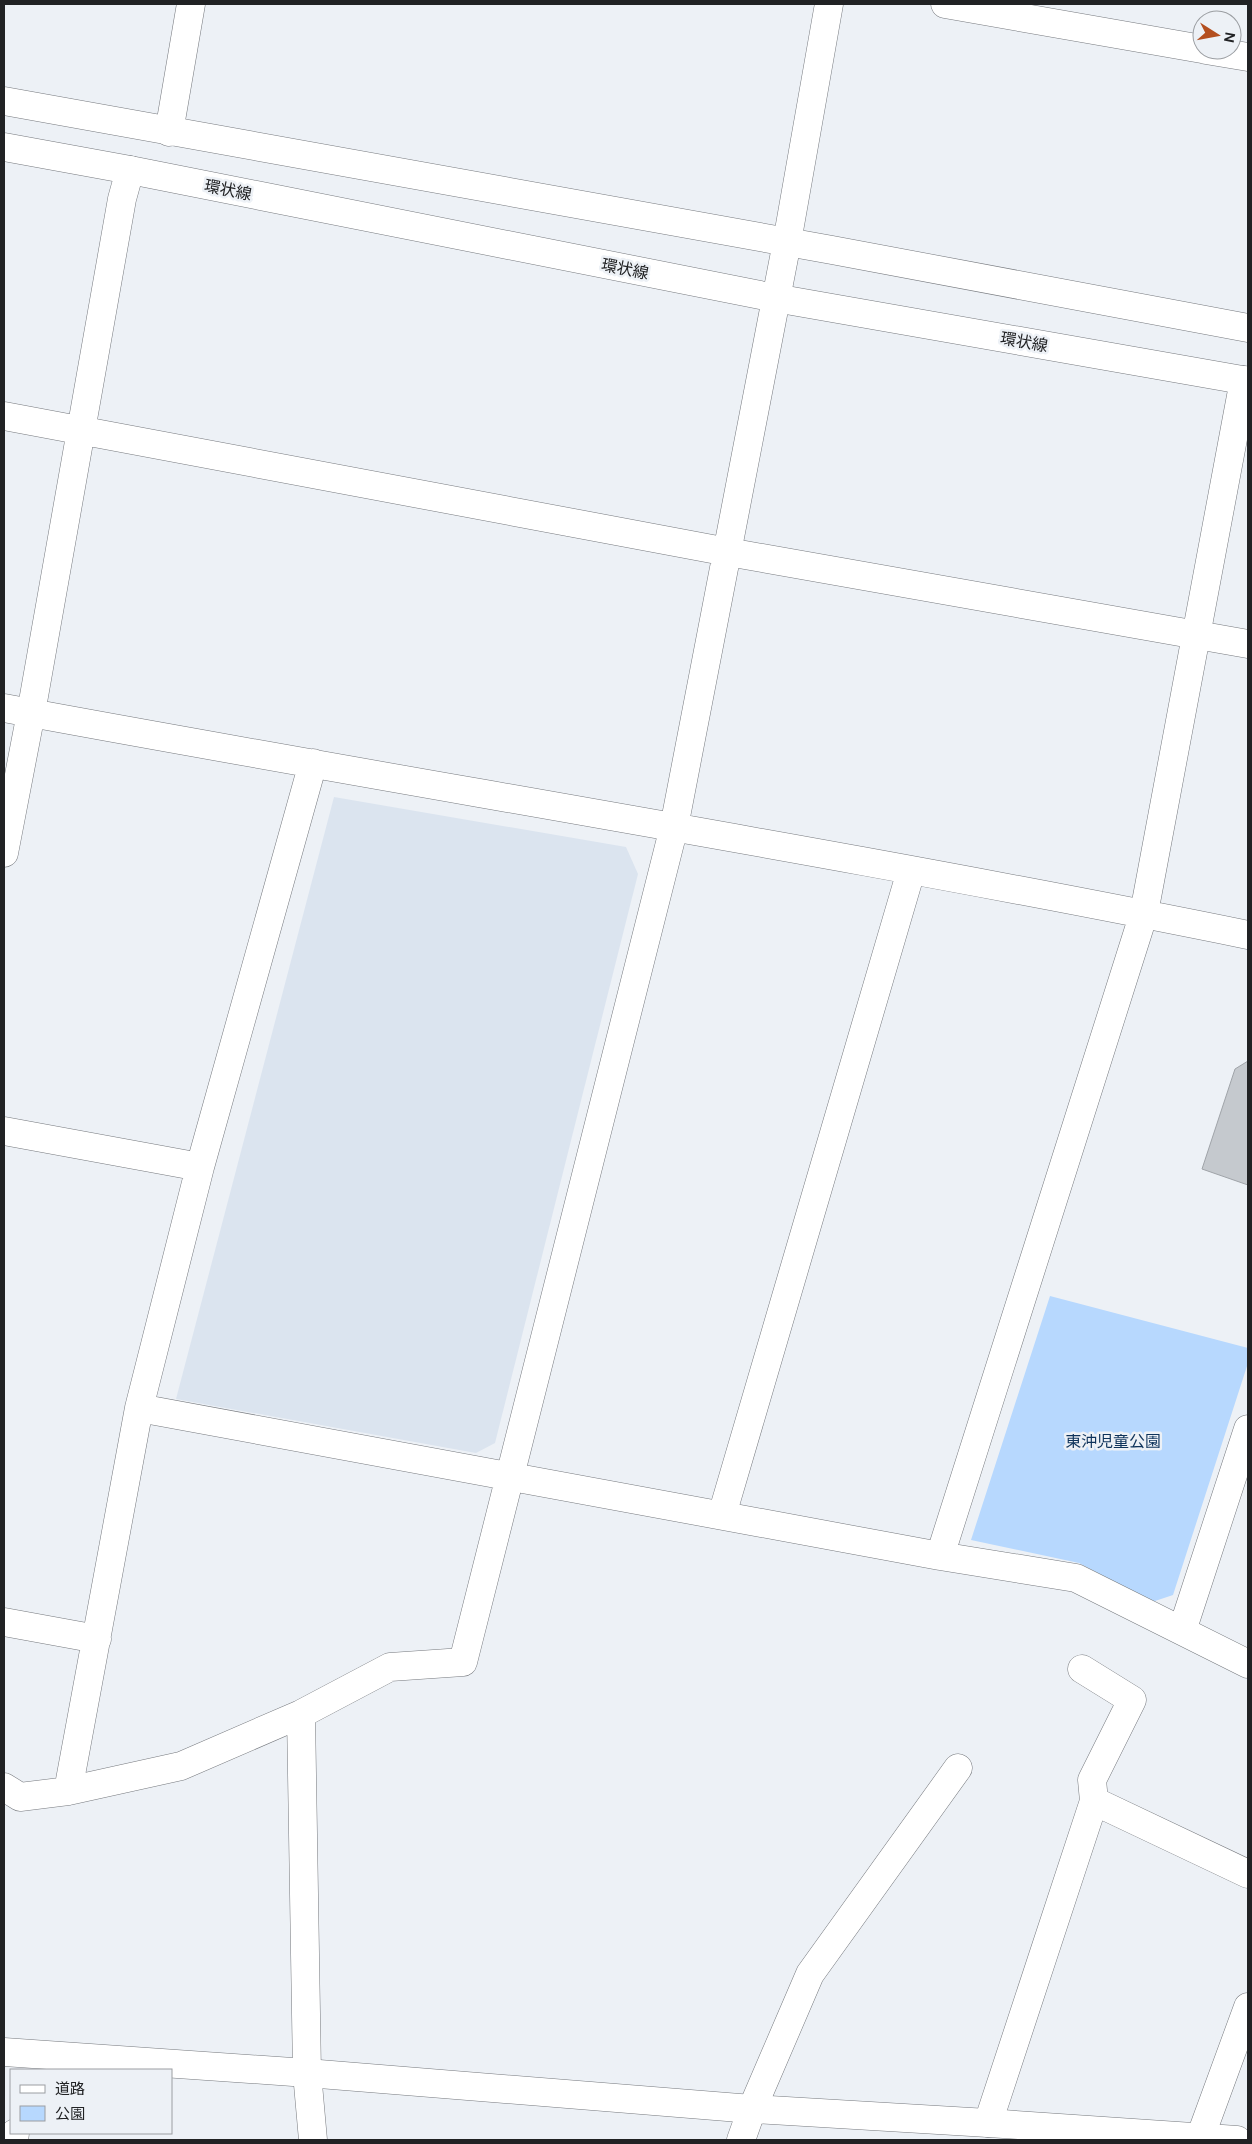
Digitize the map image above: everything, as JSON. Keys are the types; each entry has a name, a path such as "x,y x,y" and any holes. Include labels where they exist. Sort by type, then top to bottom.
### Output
{"street":[{"path":"169,132 191,4"},
{"path":"4,1787 20,1797 68,1791 181,1766 302,1714 390,1667 463,1662 674,827 787,242 828,4"},
{"path":"945,4 1192,47"},
{"path":"4,102 787,242 1248,328"},
{"name":"環状線","path":"4,147 130,170 776,298 1246,381"},
{"path":"4,853 31,713 122,199 130,170"},
{"path":"940,1556 1144,914 1195,634 1246,381"},
{"path":"4,416 728,552 1248,644"},
{"path":"4,708 674,827 1248,935"},
{"path":"68,1791 139,1408 200,1167 313,763"},
{"path":"722,1515 911,871"},
{"path":"4,1131 200,1167"},
{"path":"139,1408 940,1556 1076,1578 1248,1664"},
{"path":"1182,1631 1248,1430"},
{"path":"4,1622 97,1639"},
{"path":"988,2123 1094,1801 1092,1780 1132,1700 1082,1669"},
{"path":"302,1714 307,2073 313,2140"},
{"path":"741,2140 752,2109 810,1974 958,1768"},
{"path":"1094,1801 1248,1874"},
{"path":"1200,2138 1248,2007"},
{"path":"16,2058 307,2073 752,2109 1237,2140"}],"shaded area":[{"path":"334,797 626,847 638,874 495,1443 476,1453 176,1399"}],"green space":[{"name":"東沖児童公園","path":"1050,1296 1248,1348 1248,1363 1173,1595 1152,1602 1079,1563 971,1540"}],"building":[{"path":"1248,1061 1248,1185 1202,1169 1235,1069"}]}
